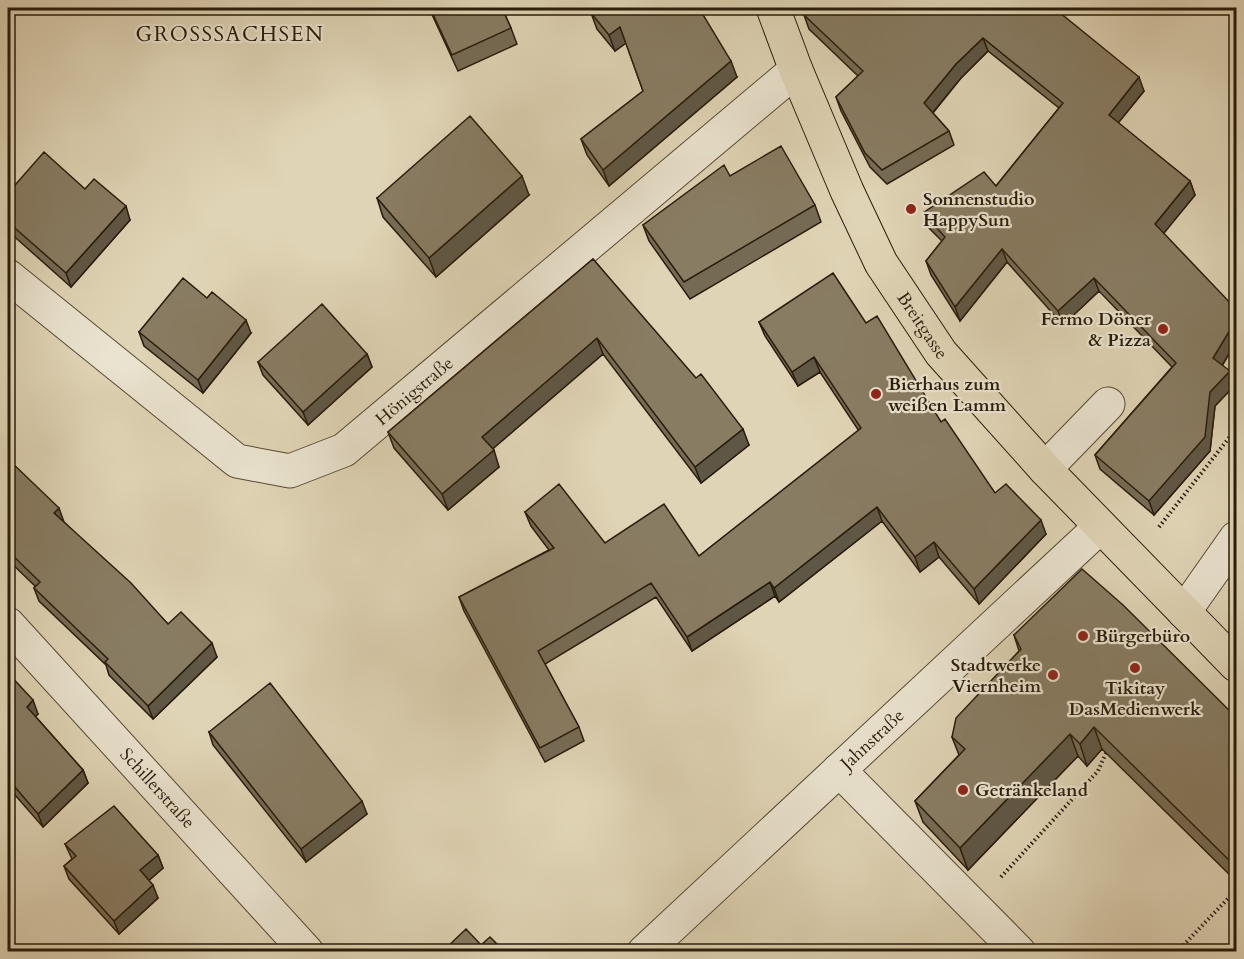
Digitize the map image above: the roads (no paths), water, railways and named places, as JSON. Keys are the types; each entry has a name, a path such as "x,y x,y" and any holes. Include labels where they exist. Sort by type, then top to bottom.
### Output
{"main road":[{"name":"Breitgasse","path":"773,8 796,70 880,263 942,353 1045,469 1236,665"}],"street":[{"name":"Hönigstraße","path":"8,276 237,461 290,471 344,450 796,70"},
{"path":"1045,469 1108,404"},
{"name":"Jahnstraße","path":"644,951 1100,526"},
{"path":"1184,612 1236,538"},
{"name":"Schillerstraße","path":"8,624 307,951"},
{"path":"839,770 1019,951"}],"place":[{"name":"Sonnenstudio HappySun","path":"911,209"},
{"name":"Fermo Döner & Pizza","path":"1163,329"},
{"name":"Bierhaus zum weißen Lamm","path":"876,394"},
{"name":"Bürgerbüro","path":"1083,636"},
{"name":"Tikitay DasMedienwerk","path":"1135,668"},
{"name":"Stadtwerke Viernheim","path":"1053,675"},
{"name":"Getränkeland","path":"963,790"}],"district":[{"name":"GROSSSACHSEN","path":"230,34"}]}
